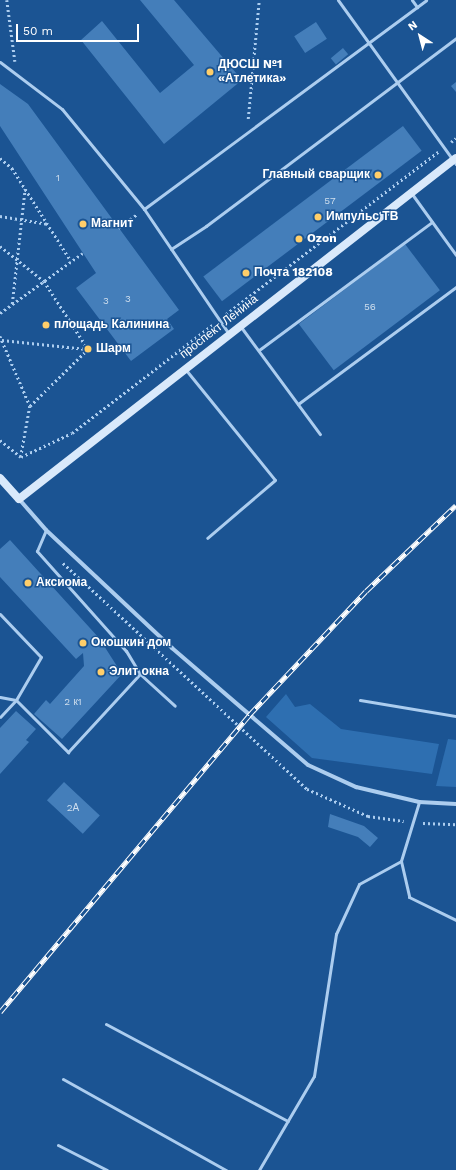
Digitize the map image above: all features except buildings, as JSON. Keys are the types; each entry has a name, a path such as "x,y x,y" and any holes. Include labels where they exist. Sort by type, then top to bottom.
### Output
{"main road":[{"name":"проспект Ленина","path":"19,499 240,325 411,193 455,161"},
{"path":"0,478 19,499"}],"street":[{"path":"19,499 46,530 172,648 308,765 356,787 419,802 456,804"}],"lane":[{"path":"338,0 396,82 455,161"},
{"path":"412,0 417,7"},
{"path":"144,210 244,133 426,0"},
{"path":"171,249 206,226 456,38"},
{"path":"0,62 62,109 144,210 229,334"},
{"path":"411,193 456,255"},
{"path":"259,350 432,222"},
{"path":"298,404 456,287"},
{"path":"240,325 320,434"},
{"path":"185,369 275,480 207,538"},
{"path":"46,530 37,551 126,652 140,674 175,706"},
{"path":"0,614 41,657 16,700 0,717"},
{"path":"0,697 16,700 68,752 140,674"},
{"path":"360,700 456,716"},
{"path":"419,802 401,861 409,897 456,920"},
{"path":"259,1170 314,1076 336,934 359,884 401,861"},
{"path":"106,1024 288,1121"},
{"path":"63,1079 226,1170"},
{"path":"58,1145 107,1170"}],"path":[{"path":"7,0 16,73"},
{"path":"244,133 250,112 259,0"},
{"path":"21,457 72,433 456,138"},
{"path":"0,158 12,168 72,261"},
{"path":"12,304 25,188"},
{"path":"118,228 144,210"},
{"path":"0,216 48,224"},
{"path":"0,246 44,281 88,349"},
{"path":"0,313 83,253"},
{"path":"0,336 30,406 21,457"},
{"path":"2,340 88,349"},
{"path":"30,406 88,349"},
{"path":"0,440 21,457"}],"shaded area":[{"path":"286,694 295,707 310,704 341,729 439,744 432,774 312,758 266,717"},
{"path":"448,739 456,740 456,787 436,786"}],"railway":[{"path":"0,1012 249,715 366,591 456,505"}],"place":[{"name":"ДЮСШ №1 «Атлетика»","path":"210,72"},
{"name":"Главный сварщик","path":"378,175"},
{"name":"Импульс ТВ","path":"318,217"},
{"name":"Магнит","path":"83,224"},
{"name":"Ozon","path":"299,239"},
{"name":"Почта 182108","path":"246,273"},
{"name":"площадь Калинина","path":"46,325"},
{"name":"Шарм","path":"88,349"},
{"name":"Аксиома","path":"28,583"},
{"name":"Окошкин дом","path":"83,643"},
{"name":"Элит окна","path":"101,672"}]}
